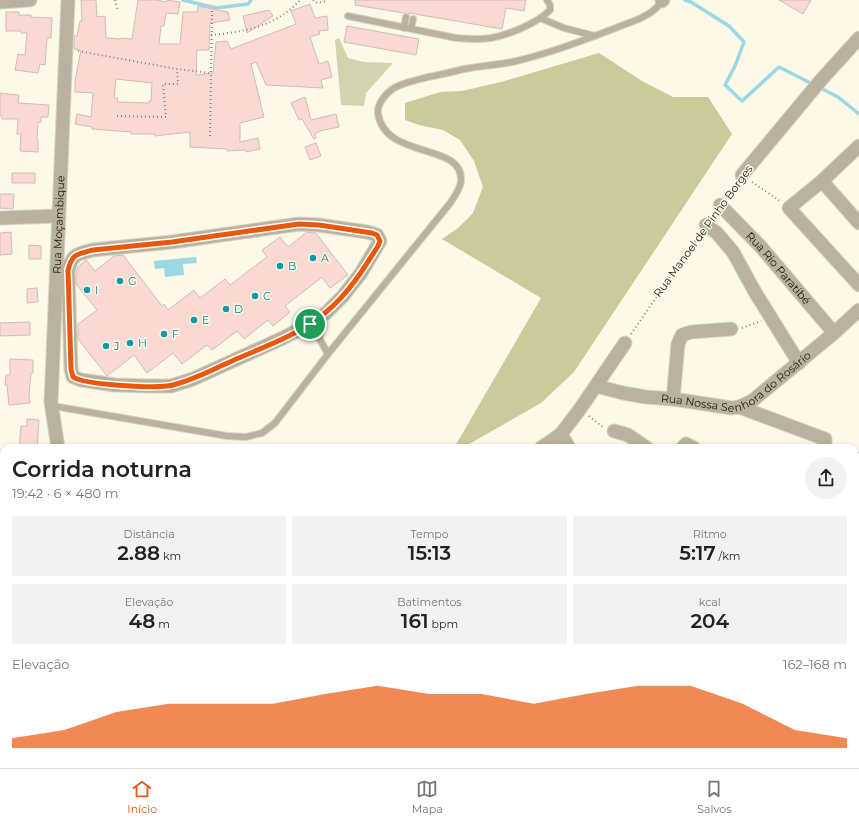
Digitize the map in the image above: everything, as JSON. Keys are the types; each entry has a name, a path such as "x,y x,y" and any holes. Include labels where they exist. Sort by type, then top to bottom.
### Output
{"street":[{"path":"0,2 30,0"},
{"name":"Rua Moçambique","path":"58,444 55,405 58,216 68,0"},
{"name":"Rua Manoel de Pinho Borges","path":"742,175 810,92 859,38"},
{"path":"859,146 822,181 790,208 859,285"},
{"path":"822,181 859,223"},
{"name":"Rua Rio Paratibé","path":"720,205 760,247 834,333"},
{"path":"0,218 58,216"},
{"path":"299,224 319,225 367,232 377,235 380,241 378,246 361,272 339,300 313,329 284,338 193,379 171,386 115,385 81,380 73,377 71,369 68,270 73,257 78,253 93,250 187,240 299,224"},
{"path":"706,225 722,239 733,252 799,363"},
{"name":"Rua Nossa Senhora do Rosário","path":"596,386 646,397 673,399 732,408 739,407 752,401 799,363 859,310"},
{"path":"673,399 680,339 682,335 686,333 731,329"},
{"path":"547,444 561,434 625,343"},
{"path":"739,407 825,439 825,444"},
{"path":"614,431 628,435 641,444"},
{"path":"561,434 567,444"}],"lane":[{"path":"348,16 456,38 491,38 511,32 540,18 550,10 550,5 547,0"},
{"path":"55,405 227,436 246,437 262,433 274,423 451,202 458,191 461,180 459,169 452,161 399,141 387,134 379,121 378,110 383,98 393,88 410,81 512,62 557,50 650,14 662,1"},
{"path":"404,28 406,17"},
{"path":"540,18 564,28 595,36"},
{"path":"411,29 413,19"},
{"path":"313,329 328,354"}],"path":[{"path":"115,0 118,11"},
{"path":"211,35 237,33 274,21 294,7 300,0"},
{"path":"313,0 317,2 326,1"},
{"path":"210,136 212,11"},
{"path":"66,48 177,69 210,73"},
{"path":"117,116 166,117 163,84 178,84 177,69"},
{"path":"742,175 790,208"},
{"name":"Rua Manoel de Pinho Borges","path":"720,205 742,175"},
{"name":"Rua Manoel de Pinho Borges","path":"625,343 706,225"},
{"path":"731,329 752,325 770,316"},
{"path":"580,409 596,423 604,428 614,431"}],"green space":[{"path":"339,38 348,58 364,62 393,63 366,93 364,106 341,105 335,40"},
{"path":"599,53 642,81 673,97 708,97 732,134 574,372 541,403 469,444 456,444 541,298 442,239 458,228 473,213 483,187 474,161 460,140 443,130 419,125 405,120 405,103 440,92 462,91 501,82"}],"water":[{"path":"196,257 197,263 183,264 184,275 165,277 164,268 155,269 154,261"}],"building":[{"path":"81,0 96,0 97,17 105,16 106,38 132,39 138,0 156,0 167,2 167,0 180,2 178,14 166,13 164,26 161,26 159,44 180,44 183,12 197,12 198,6 228,12 230,20 210,23 209,50 197,50 196,75 213,73 216,42 227,41 231,49 296,24 291,11 310,4 315,18 327,16 328,30 319,31 320,34 310,37 319,64 328,61 332,77 321,80 323,88 266,85 256,62 251,64 264,117 240,123 240,142 258,138 260,149 246,152 246,150 227,151 227,149 190,147 190,132 155,136 155,134 131,134 131,132 92,129 92,127 75,124 77,114 91,117 93,93 75,92 75,81 81,50 74,49 74,36 77,36 80,21 82,21","holes":["116,79 152,83 151,101 149,101 149,103 117,102 118,98 114,98"]},
{"path":"355,0 526,0 524,11 506,8 502,29 355,5"},
{"path":"779,0 811,0 803,14"},
{"path":"269,10 273,16 247,33 243,16"},
{"path":"6,12 19,12 19,15 31,15 31,17 52,18 51,38 47,38 45,65 40,64 38,73 15,70 18,54 25,55 27,33 21,33 21,31 6,31"},
{"path":"347,26 419,39 416,55 344,42"},
{"path":"0,93 19,95 18,103 49,105 48,117 41,117 41,122 38,122 38,152 20,151 21,134 17,134 18,119 2,119 2,116 0,116"},
{"path":"305,97 311,120 336,114 339,127 320,131 315,134 316,138 314,139 302,119 299,120 291,103"},
{"path":"316,143 321,156 310,160 305,147"},
{"path":"12,173 35,173 35,183 12,183"},
{"path":"0,194 14,194 13,209 0,208"},
{"path":"11,232 12,254 0,255 0,233"},
{"path":"307,232 316,233 348,275 330,288 322,277 285,306 290,312 273,326 268,320 244,339 237,331 212,350 207,345 182,364 173,353 147,373 134,355 107,376 78,339 78,324 97,310 76,284 76,272 78,267 86,260 95,271 114,256 123,255 162,306 164,304 168,310 194,290 200,298 225,279 230,285 267,257 262,250 280,237 288,247"},
{"path":"29,245 41,246 41,259 29,259"},
{"path":"37,288 38,302 27,303 27,289"},
{"path":"30,322 30,335 0,336 0,323"},
{"path":"10,359 33,360 33,373 31,373 29,396 30,403 9,405 7,385 5,385 6,375 10,375"},
{"path":"27,419 39,420 37,444 19,444 21,426 27,426"}],"waterway":[{"path":"183,0 216,8 248,4 251,0"},
{"path":"685,0 691,2 729,26 744,42 735,66 725,85 742,101 779,67 838,97 859,114"}],"place":[{"name":"A","path":"313,258"},
{"name":"B","path":"280,266"},
{"name":"G","path":"120,281"},
{"name":"I","path":"87,290"},
{"name":"C","path":"255,296"},
{"name":"D","path":"226,309"},
{"name":"E","path":"194,320"},
{"name":"F","path":"164,334"},
{"name":"H","path":"130,343"},
{"name":"J","path":"106,346"}],"route":[{"path":"299,224 319,225 367,232 377,235 380,241 378,246 343,296 326,313 310,324 284,338 193,379 171,386 115,385 76,379 73,377 71,369 68,270 73,257 78,253 93,250 226,236 299,224"}]}
